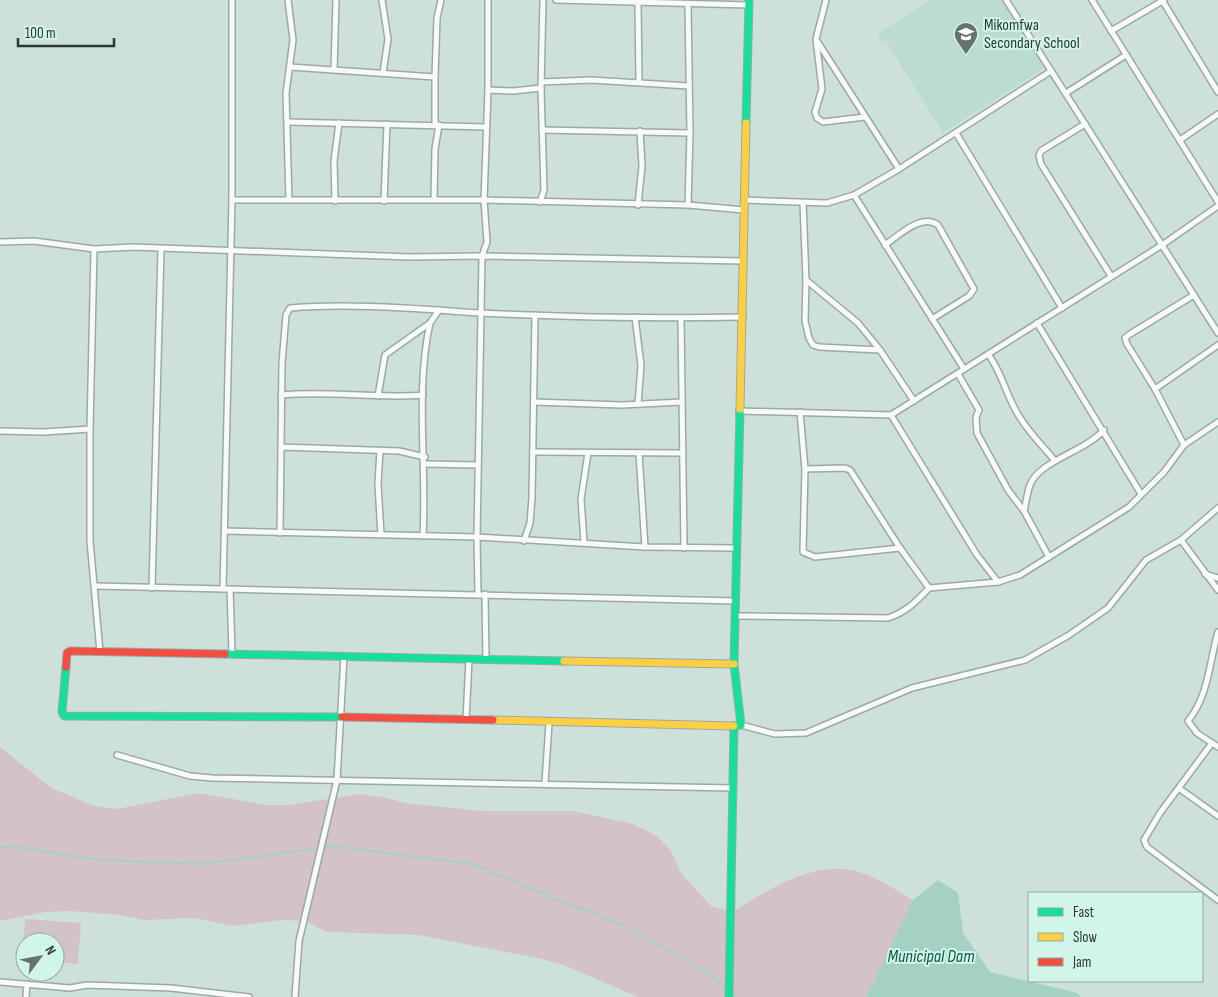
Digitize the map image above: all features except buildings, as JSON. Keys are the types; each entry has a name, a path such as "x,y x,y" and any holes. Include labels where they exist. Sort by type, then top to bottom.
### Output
{"street":[{"path":"223,588 232,200 232,0"},
{"path":"288,0 293,40 286,93 289,122 289,200"},
{"path":"334,70 336,0"},
{"path":"382,0 388,39 384,73"},
{"path":"434,200 433,179 437,125 435,77 437,18 441,0"},
{"path":"478,594 480,312 482,256 487,242 484,200 485,127 488,90 488,0"},
{"path":"540,202 544,190 541,85 543,0"},
{"path":"556,0 688,5 749,2 734,664 738,725 733,788 729,997"},
{"path":"826,0 816,39 822,89 815,112 817,118 824,122 864,117"},
{"path":"1006,0 1218,333"},
{"path":"739,411 891,415 1162,245 1218,204 1216,194 1092,0"},
{"path":"1112,31 1162,0 1218,92"},
{"path":"638,4 639,82"},
{"path":"688,5 690,133 688,206"},
{"path":"816,39 864,117 899,169"},
{"path":"1066,93 1126,55"},
{"path":"290,67 435,77"},
{"path":"744,200 827,203 854,195 899,169 1051,71"},
{"path":"488,90 513,91 541,85 639,82 689,86"},
{"path":"1180,140 1218,114"},
{"path":"289,122 485,127"},
{"path":"335,200 334,160 339,123"},
{"path":"384,201 387,124"},
{"path":"1086,124 1041,151 1039,156 1041,164 1111,276"},
{"path":"542,130 690,133"},
{"path":"638,205 642,166 640,131"},
{"path":"956,133 1062,308"},
{"path":"854,195 964,369"},
{"path":"232,200 484,200 688,206 744,210"},
{"path":"803,203 806,280 805,321 809,338 813,344 819,347 880,350"},
{"path":"885,244 920,222 928,220 938,225 974,289 969,296 932,319"},
{"path":"0,242 34,241 94,249 133,247 410,256 742,261"},
{"path":"94,249 90,428 91,555 96,586 100,652"},
{"path":"152,588 161,249"},
{"path":"806,280 858,323 880,350 914,401"},
{"path":"1184,445 1126,338 1194,295"},
{"path":"280,533 281,395 286,315 290,308 421,308 535,315 681,319 743,317"},
{"path":"378,396 385,354 430,323 440,310"},
{"path":"524,541 530,523 532,498 535,315"},
{"path":"635,317 641,365 638,404"},
{"path":"681,319 684,548"},
{"path":"423,536 425,457 423,395 425,352 430,323"},
{"path":"1037,323 1104,430 1141,494"},
{"path":"1155,389 1218,345"},
{"path":"988,354 998,366 1003,386 1019,417 1055,461"},
{"path":"958,374 979,410 976,417 977,433 1008,490 1024,511 1049,557"},
{"path":"281,395 311,392 378,396 423,395"},
{"path":"534,402 638,404 682,402"},
{"path":"800,412 805,469 803,547 805,554 815,557 900,548"},
{"path":"891,415 977,555 998,582"},
{"path":"736,616 888,618 907,610 929,588 998,582 1020,575 1130,507 1164,472 1184,445 1218,422"},
{"path":"0,431 44,432 90,428"},
{"path":"1024,511 1030,484 1038,473 1055,461 1087,445 1104,430"},
{"path":"281,447 399,451 425,457"},
{"path":"380,450 378,484 380,535"},
{"path":"533,452 683,453"},
{"path":"584,542 581,499 588,453"},
{"path":"639,453 645,547"},
{"path":"425,464 478,465"},
{"path":"805,469 845,468 850,470 900,548 929,588"},
{"path":"734,664 486,660 232,652 67,652 63,698 64,716 341,717 549,723 738,725 775,734 806,734 912,688 1025,660 1108,608 1146,560 1181,540 1218,508"},
{"path":"224,530 477,537 645,547 737,548"},
{"path":"1181,540 1218,590"},
{"path":"1205,574 1218,578"},
{"path":"96,586 736,601"},
{"path":"230,589 232,652"},
{"path":"485,594 486,660"},
{"path":"1218,632 1216,650 1203,696 1197,710 1188,721 1192,729 1218,746"},
{"path":"295,997 299,941 337,780 344,656"},
{"path":"466,720 469,659"},
{"path":"545,783 549,723"},
{"path":"1212,743 1144,836 1144,843 1218,900"},
{"path":"117,755 190,776 431,784 545,783 733,788"},
{"path":"1180,789 1218,816"},
{"path":"0,982 70,988 87,985 171,988 249,997"},
{"path":"26,997 27,984"}],"shaded area":[{"name":"Mikomfwa Secondary School","path":"931,0 1004,0 1046,67 943,133 886,41 883,42 877,34"},
{"path":"0,747 51,788 95,806 117,809 198,793 267,805 289,805 360,794 383,797 405,803 482,811 573,811 633,824 657,836 671,851 681,873 711,906 732,912 794,878 828,869 845,869 862,873 913,900 866,997 638,997 564,965 542,959 419,935 327,932 306,921 283,920 233,926 195,918 144,920 120,915 70,911 46,912 0,921"},
{"path":"25,919 81,923 78,964 65,963 65,932 24,932"}],"water":[{"name":"Municipal Dam","path":"938,880 958,893 963,933 990,972 1077,993 1081,997 866,997 913,900"}],"waterway":[{"path":"324,847 332,846 473,864 555,899 621,924 710,974 727,989"},
{"path":"0,847 24,848 99,860 202,864 319,848"},
{"path":"731,992 736,997"}],"traffic: fast":[{"path":"746,123 749,0"},
{"path":"729,997 734,726 741,725 734,664 740,409"},
{"path":"225,654 564,661"},
{"path":"66,667 62,712 64,716 342,717"}],"traffic: slow":[{"path":"740,409 746,123"},
{"path":"564,661 734,664"},
{"path":"493,720 734,726"}],"traffic: jam":[{"path":"66,667 67,653 70,651 225,654"},
{"path":"342,717 493,720"}],"place":[{"name":"Mikomfwa Secondary School","path":"966,55"}]}
